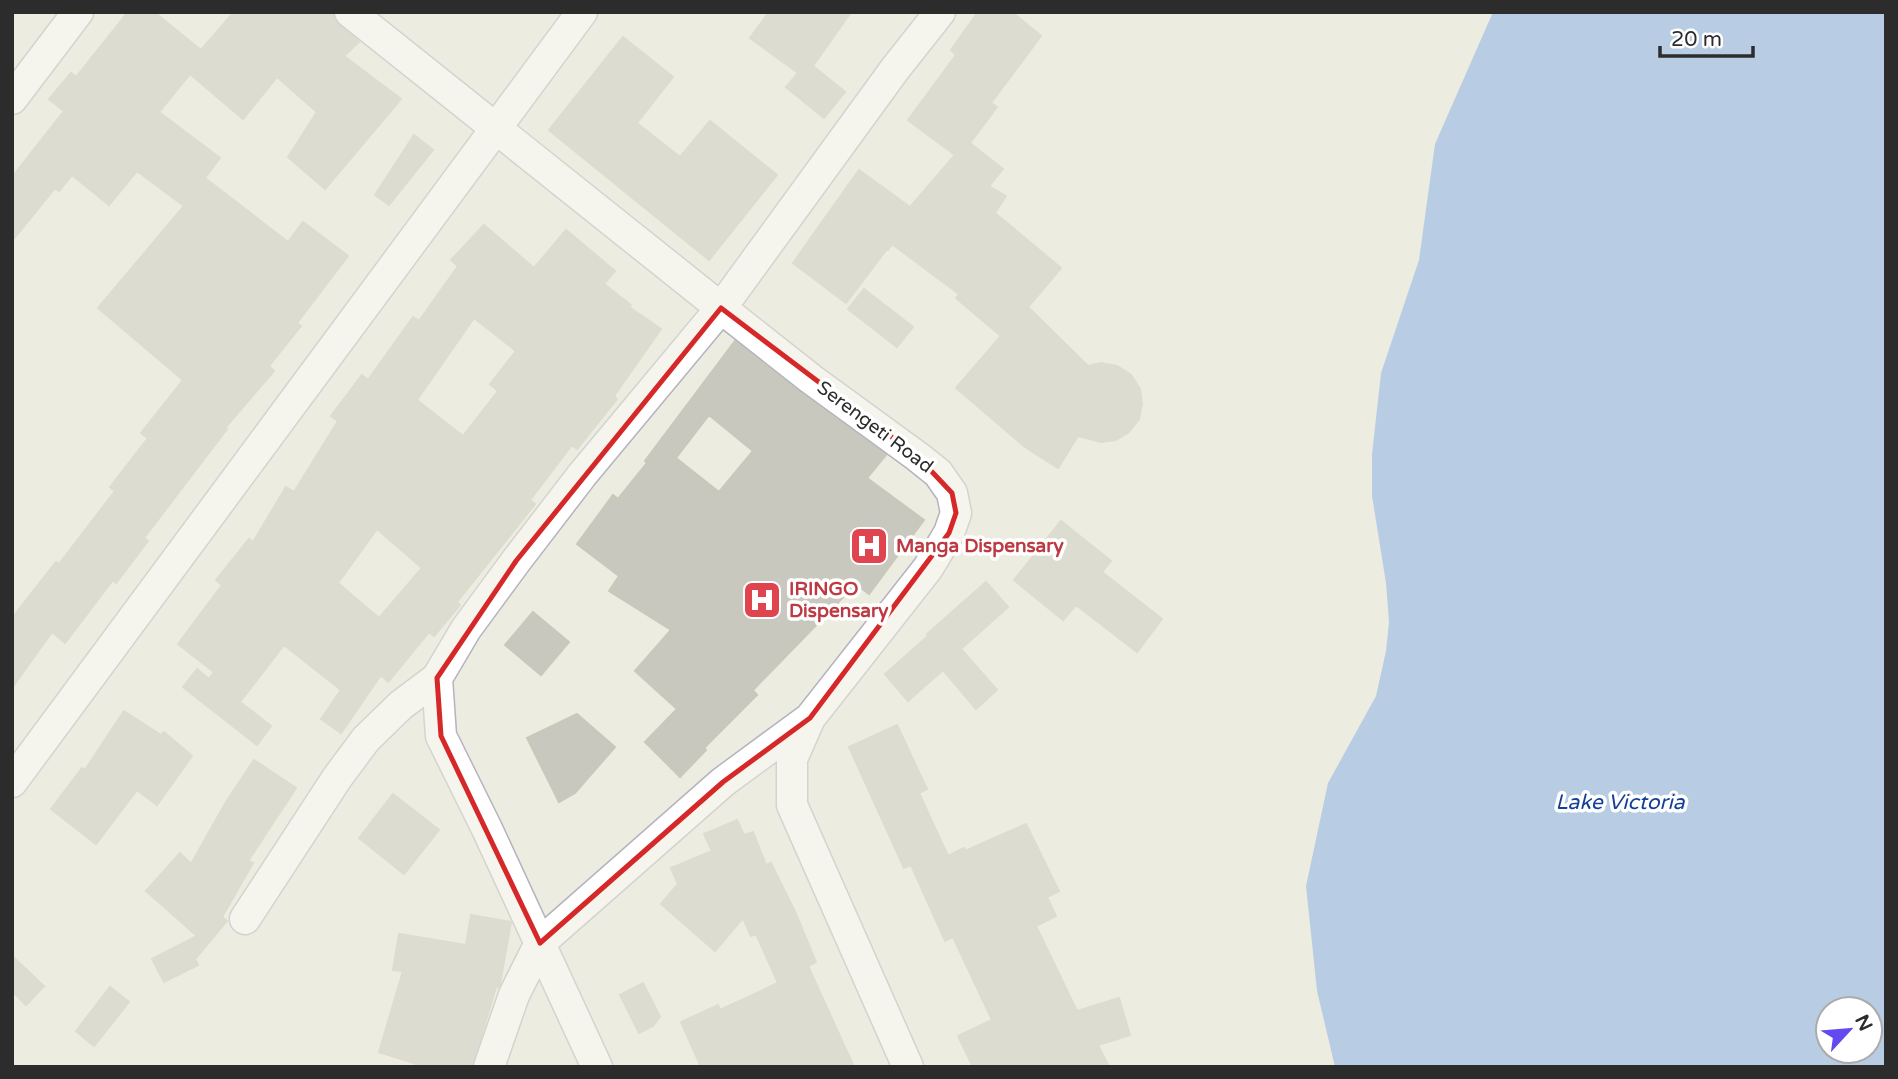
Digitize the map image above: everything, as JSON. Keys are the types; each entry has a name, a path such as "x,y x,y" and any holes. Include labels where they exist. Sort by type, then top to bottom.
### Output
{"street":[{"path":"12,99 78,12"},
{"name":"Serengeti Road","path":"350,12 720,308 937,473 952,493 956,513 949,533 928,568 810,718 792,759 792,805 908,1067"},
{"path":"12,782 582,12"},
{"path":"245,919 337,778 366,740 401,705 438,678 466,629 533,540 582,475 720,308 895,69 940,12"},
{"path":"438,678 441,736 597,1067"},
{"path":"489,1067 514,995 540,943 723,782 810,718"}],"highlighted area":[{"path":"721,308 918,457 952,493 956,513 949,533 810,718 723,782 540,943 441,736 437,678 516,561"}],"water":[{"name":"Lake Victoria","path":"1493,12 1886,12 1886,1067 1335,1067 1317,991 1306,886 1328,783 1376,696 1386,651 1389,622 1386,583 1372,496 1372,454 1381,373 1419,260 1435,144"}],"building":[{"path":"128,12 154,12 201,50 234,12 333,12 339,25 359,42 344,56 401,99 325,189 288,157 317,112 277,77 243,119 190,74 159,112 220,158 205,178 288,242 303,222 348,256 297,323 301,326 269,366 274,371 225,428 227,429 144,538 148,541 116,583 113,580 65,643 52,632 12,688 12,618 56,562 59,564 115,491 110,487 148,438 141,433 183,380 98,308 184,206 137,171 109,205 72,175 59,191 55,188 12,241 12,177 64,111 49,99 71,73 76,77"},
{"path":"769,12 851,12 813,66 845,92 824,118 786,87 798,73 750,38"},
{"path":"978,12 1012,12 1041,36 991,103 997,107 970,143 1003,169 989,186 1006,196 995,213 1061,268 1028,307 1088,366 1101,363 1117,366 1131,375 1140,389 1142,404 1139,419 1129,432 1116,440 1101,442 1078,436 1058,468 1025,447 956,388 1001,336 956,298 959,294 892,244 846,303 793,263 859,170 910,207 955,155 908,120 956,55 951,50"},
{"path":"623,37 673,77 637,123 680,157 710,121 777,175 709,260 549,130"},
{"path":"414,135 433,150 389,205 375,195"},
{"path":"484,225 534,268 566,230 615,271 604,284 631,305 629,307 661,329 614,396 617,399 577,449 572,445 530,500 535,504 457,602 460,605 434,636 429,632 388,682 381,675 341,733 321,719 341,690 284,645 240,702 271,726 257,745 183,687 197,669 209,679 214,672 178,644 222,585 216,580 249,539 253,542 286,487 294,492 338,421 331,416 362,375 368,380 413,317 419,321 458,266 451,260","holes":["474,318 516,351 490,384 498,391 463,436 417,400","377,529 422,568 379,618 338,583"]},
{"path":"864,289 913,327 897,347 848,309"},
{"path":"735,341 886,455 867,478 924,520 869,594 856,584 753,690 757,695 704,748 706,750 680,777 645,742 677,709 635,671 671,630 609,591 619,576 577,544 613,495 618,499 647,463 645,461","holes":["709,415 753,451 719,492 676,458"]},
{"path":"1061,521 1111,561 1102,572 1162,619 1137,652 1076,605 1063,620 1014,580"},
{"path":"986,582 1008,607 961,649 997,690 976,709 943,670 908,701 885,674"},
{"path":"533,612 569,642 541,675 505,645"},
{"path":"124,711 161,735 164,732 192,756 157,805 137,790 96,844 51,809 82,768 85,770"},
{"path":"577,714 615,747 575,793 559,802 527,738"},
{"path":"897,725 927,789 919,793 948,856 1026,824 1059,891 1047,897 1056,916 1036,926 1077,1011 1119,998 1130,1035 1098,1045 1109,1067 973,1067 958,1036 992,1020 953,937 945,941 911,865 904,868 849,747"},
{"path":"254,760 296,788 248,861 253,863 222,917 227,921 195,959 198,965 164,982 152,959 197,936 146,891 180,853 191,864 226,802"},
{"path":"393,794 439,830 404,874 359,838"},
{"path":"737,820 744,835 753,832 766,865 771,863 796,914 816,962 808,966 854,1067 701,1067 681,1022 718,1005 720,1010 778,983 756,934 751,936 743,918 715,951 661,904 678,884 671,868 712,851 704,834"},
{"path":"471,915 511,922 500,984 496,987 472,1067 426,1067 379,1052 403,971 393,970 399,934 466,945"},
{"path":"12,956 44,986 26,1005 12,991"},
{"path":"643,983 660,1017 653,1026 639,1033 620,995"},
{"path":"110,987 129,1002 94,1046 76,1031"}],"place":[{"name":"Manga Dispensary","path":"869,546"},
{"name":"IRINGO Dispensary","path":"762,600"}]}
